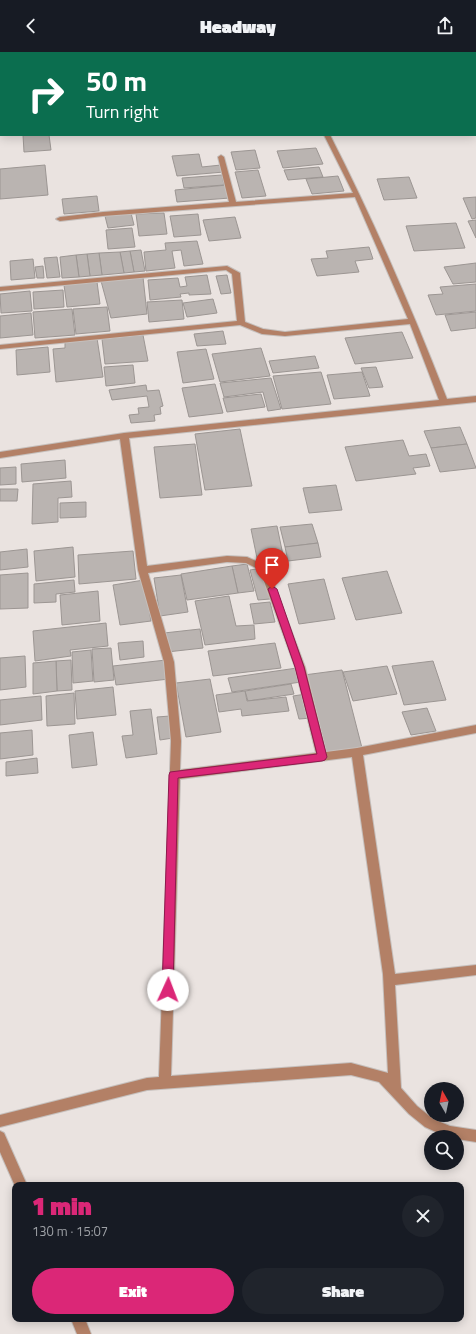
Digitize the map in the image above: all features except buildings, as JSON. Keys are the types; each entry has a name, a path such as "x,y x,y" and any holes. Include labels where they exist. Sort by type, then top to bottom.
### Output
{"street":[{"path":"328,136 357,195 413,321 444,402"},
{"path":"221,157 233,205"},
{"path":"60,219 102,214 357,195"},
{"path":"0,289 227,268 236,273 242,322"},
{"path":"0,347 242,322 254,330 285,334 413,321"},
{"path":"0,455 124,436 476,399"},
{"path":"124,436 143,570 169,662 176,741 165,1083"},
{"path":"143,570 227,558 247,560 264,568 300,667 322,757"},
{"path":"174,775 358,752 476,729"},
{"path":"358,752 390,980 395,1090"},
{"path":"390,980 476,970"},
{"path":"0,1122 147,1084 350,1069 383,1077 413,1110 429,1124 450,1132 476,1136"},
{"path":"0,1136 20,1182"},
{"path":"79,1322 84,1334"}],"route":[{"path":"168,990 174,775 322,757 300,667 272,589"}]}
